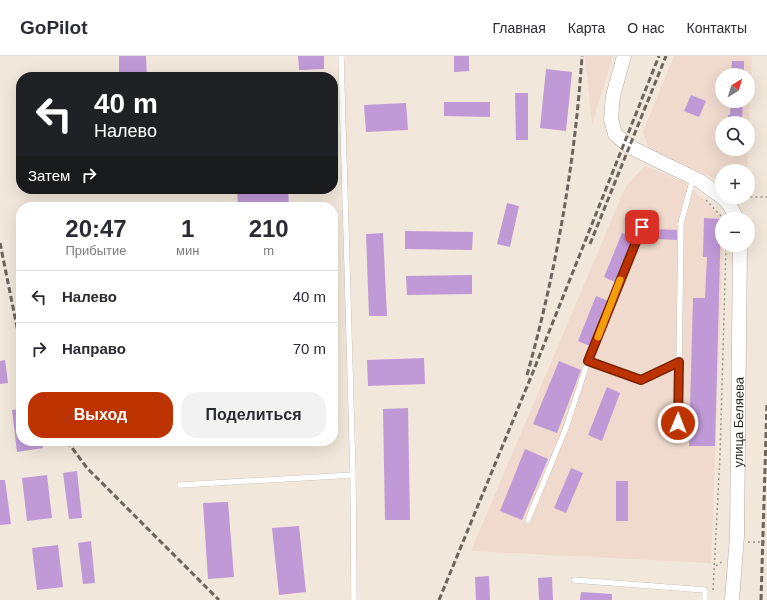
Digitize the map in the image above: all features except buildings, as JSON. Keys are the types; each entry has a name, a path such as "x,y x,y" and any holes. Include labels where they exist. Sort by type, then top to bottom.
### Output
{"street":[{"path":"624,56 613,96 611,119 615,134 630,147 693,178 715,192"},
{"name":"улица Беляева","path":"732,600 737,536 740,252"}],"lane":[{"path":"341,56 353,475 354,600"},
{"path":"678,438 681,222 693,178"},
{"path":"528,520 566,428 588,361 642,227"},
{"path":"588,361 641,380 679,362"},
{"path":"180,485 353,475"},
{"path":"574,580 706,590 705,600"}],"path":[{"path":"755,197 767,197"},
{"path":"704,199 716,212"},
{"path":"713,593 720,464 726,252"}],"shaded area":[{"path":"585,56 613,56 592,124"},
{"path":"674,56 752,56 751,68 715,68 715,108 750,108 749,116 715,116 715,156 748,156 747,164 715,164 715,179 649,148 643,132"},
{"path":"645,166 686,183 716,212 715,252 723,252 711,563 471,551 626,186"}],"railway":[{"path":"527,375 547,297 563,217 575,136 582,56"},
{"path":"439,600 533,372 659,56"},
{"path":"590,244 666,56"},
{"path":"0,243 16,322"},
{"path":"761,600 767,403"},
{"path":"71,446 87,468 219,600"}],"slow traffic":[{"path":"598,337 620,280"}],"route":[{"path":"642,227 588,361 641,380 679,362 678,423"}]}
